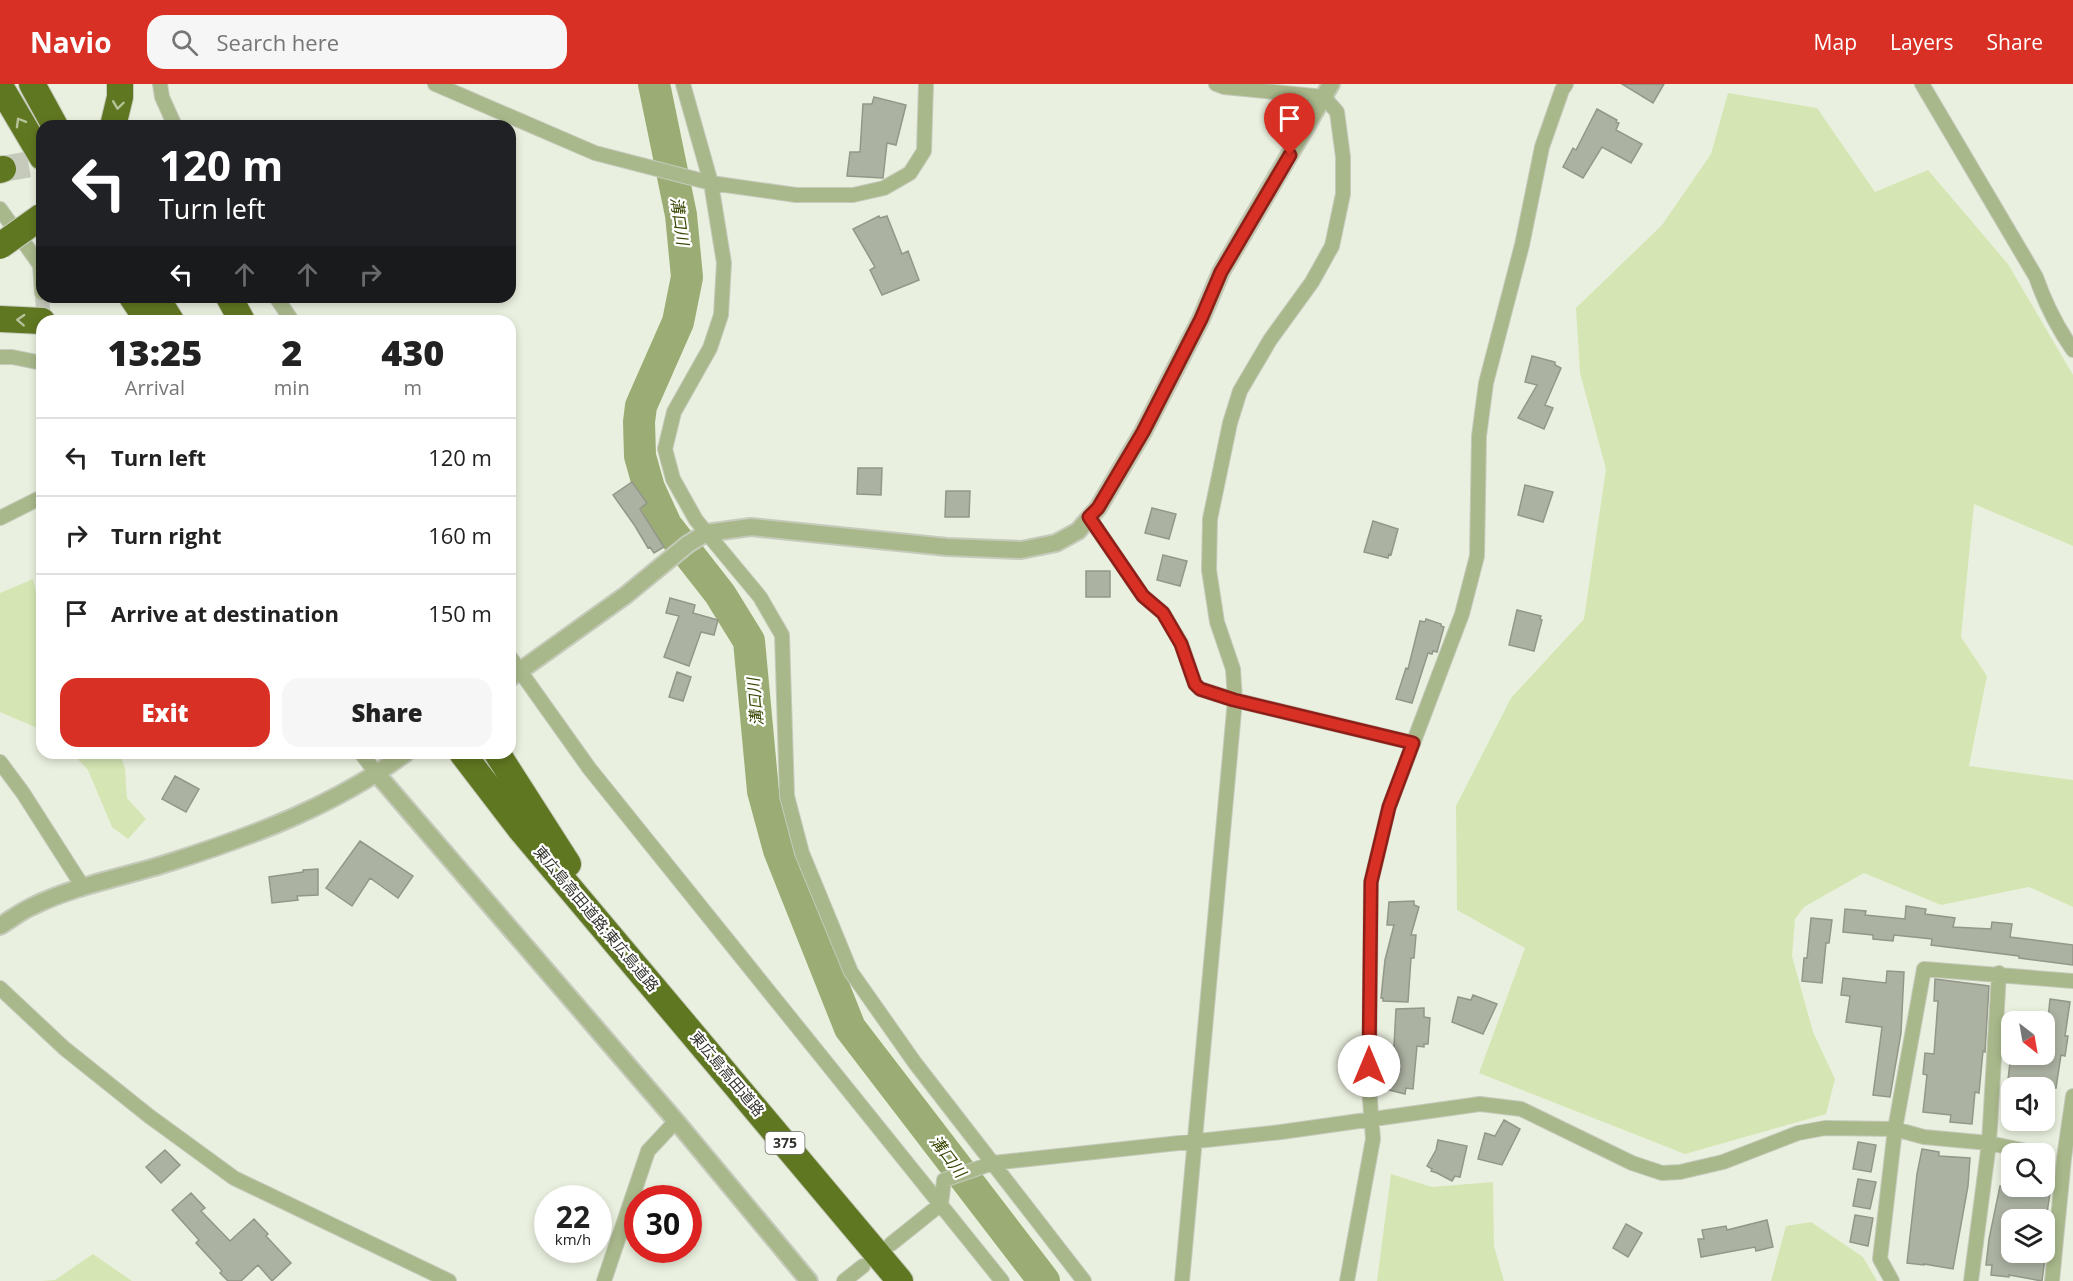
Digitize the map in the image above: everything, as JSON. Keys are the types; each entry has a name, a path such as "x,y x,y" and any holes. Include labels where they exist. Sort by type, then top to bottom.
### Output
{"highway":[{"path":"32,84 52,120"},
{"path":"114,120 120,97 120,84"},
{"path":"0,86 36,147"},
{"path":"0,246 36,220"},
{"path":"0,319 36,321"},
{"path":"460,759 521,830"},
{"name":"東広島高田道路;東広島道路","path":"467,759 521,830 669,1005"},
{"name":"東広島高田道路;東広島道路","path":"483,759 579,882 669,1005"},
{"path":"501,759 579,882"},
{"name":"東広島高田道路","path":"669,1005 900,1281"}],"street":[{"path":"160,84 162,98 172,120"},
{"path":"435,84 595,153 711,183 796,195 853,195 884,188 910,173 924,150 926,84"},
{"path":"683,84 711,183 724,263 722,315 710,348 674,412 665,449 674,479 696,520 760,597 782,635 788,796 802,853 851,972 915,1063 1084,1281"},
{"path":"1216,84 1276,94 1328,91"},
{"path":"1347,1281 1373,1139 1369,1087 1371,882 1389,807 1462,614 1477,556 1479,436 1486,383 1522,245 1542,147 1566,84"},
{"path":"1922,84 2036,277 2043,298 2059,330 2073,350"},
{"path":"516,667 626,595 688,544 706,533 751,526 947,547 1021,550 1056,543 1078,531 1098,508 1143,432 1201,319 1221,272 1328,91"},
{"path":"1182,1281 1234,700 1233,669 1217,622 1209,570 1210,519 1230,423 1240,391 1270,340 1312,282 1332,246 1343,194 1343,157 1337,112 1328,91"},
{"path":"0,208 36,259"},
{"path":"0,357 36,362"},
{"path":"0,518 36,500"},
{"path":"1089,517 1143,596 1163,613 1181,644 1195,684 1200,689 1234,700 1413,743"},
{"path":"516,671 589,768 1002,1281"},
{"path":"366,759 676,1121 809,1281"},
{"path":"0,926 31,907 83,887 170,863 314,810 377,774 398,759"},
{"path":"0,762 23,793 83,887"},
{"path":"1892,1281 1880,1259 1895,1129 1924,969 1999,973 2073,981"},
{"path":"1971,1281 1989,1143 1999,973"},
{"path":"0,988 64,1048 149,1116 234,1178 449,1281"},
{"path":"2052,1281 2068,1161 2073,1096"},
{"path":"891,1244 941,1204 944,1180 993,1163 1194,1142 1480,1104 1521,1109 1632,1163 1662,1173 1680,1172 1723,1162 1798,1132 1825,1128 1895,1129 1924,1137 2001,1146"},
{"path":"604,1281 648,1151 676,1121"},
{"path":"844,1281 863,1266"}],"green space":[{"path":"1728,93 1817,108 1875,192 1928,170 2008,264 2073,375 2073,546 1974,504 1961,637 1987,676 1969,766 2073,780 2073,907 2029,887 1941,905 1864,873 1804,907 1795,919 1792,956 1813,1032 1835,1079 1826,1114 1685,1154 1479,1073 1525,948 1457,910 1456,806 1511,698 1584,619 1606,469 1580,373 1576,308 1662,225 1711,154"},
{"path":"33,579 36,592 36,727 0,712 0,593"},
{"path":"78,759 122,759 127,798 146,819 128,839 112,827 88,770"},
{"path":"1391,1174 1432,1187 1493,1182 1494,1246 1504,1281 1377,1281"},
{"path":"1811,1222 1863,1257 1877,1281 1771,1281 1786,1226"},
{"path":"93,1254 132,1281 41,1281 55,1280"}],"building":[{"path":"1622,84 1664,84 1653,103"},
{"path":"874,97 906,105 896,145 887,143 883,178 847,176 850,152 860,152 863,104 872,104"},
{"path":"1597,109 1617,120 1616,122 1619,123 1616,130 1642,144 1631,163 1602,147 1583,178 1563,167 1573,148 1576,150"},
{"path":"879,216 880,218 887,216 902,254 908,251 919,280 882,295 870,270 875,267 853,229"},
{"path":"1532,356 1555,362 1555,365 1561,368 1545,405 1553,408 1544,429 1518,418 1537,385 1525,382"},
{"path":"858,468 882,468 881,495 857,494"},
{"path":"632,482 647,503 640,509 664,547 654,553 650,547 648,548 613,495"},
{"path":"1525,485 1553,492 1543,522 1518,515"},
{"path":"946,491 970,491 969,517 945,517"},
{"path":"1152,508 1176,514 1169,539 1145,533"},
{"path":"1373,521 1398,529 1391,555 1389,554 1388,558 1364,552"},
{"path":"1163,555 1187,561 1180,586 1157,580"},
{"path":"1086,571 1110,571 1110,597 1086,597"},
{"path":"670,598 695,605 693,613 718,620 714,635 701,632 689,666 664,657 679,616 666,613"},
{"path":"1517,610 1541,616 1534,651 1509,645"},
{"path":"1426,619 1444,627 1437,652 1428,653 1412,703 1396,699 1406,668 1408,669 1420,621 1425,622"},
{"path":"677,672 691,677 683,701 669,697"},
{"path":"175,776 199,789 186,812 162,799"},
{"path":"360,841 413,876 398,898 370,878 352,906 326,888"},
{"path":"318,869 318,895 297,896 298,900 272,903 269,877"},
{"path":"1414,901 1414,905 1419,907 1411,935 1416,935 1414,958 1411,958 1408,1002 1383,1001 1381,998 1385,960 1394,925 1387,925 1389,902"},
{"path":"1906,906 1926,909 1925,914 1955,918 1953,927 1991,929 1992,922 2012,924 2010,937 2073,945 2073,965 1931,945 1932,939 1894,935 1893,941 1873,939 1873,935 1843,932 1845,909 1866,911 1865,915 1905,919"},
{"path":"1811,918 1832,920 1829,943 1826,943 1822,983 1802,981"},
{"path":"1887,971 1904,972 1901,1033 1890,1097 1873,1095 1882,1027 1846,1022 1850,996 1841,995 1843,978 1886,983"},
{"path":"1935,979 1989,986 1985,1052 1983,1051 1979,1093 1975,1092 1972,1124 1950,1122 1951,1115 1923,1112 1927,1075 1923,1074 1925,1053 1934,1054 1938,1001 1934,1001"},
{"path":"1473,995 1497,1004 1483,1034 1452,1022 1458,997 1471,1000"},
{"path":"2050,999 2070,1002 2065,1036 2068,1036 2065,1056 2061,1055 2056,1088 2055,1077 2008,1077 2010,1065 2055,1065 2055,1011 2049,1011"},
{"path":"1424,1008 1424,1017 1430,1018 1428,1044 1424,1044 1424,1047 1417,1046 1413,1089 1406,1088 1405,1094 1381,1088 1386,1062 1393,1064 1396,1009"},
{"path":"1504,1120 1520,1129 1502,1165 1478,1159 1485,1133 1495,1136"},
{"path":"1438,1140 1467,1146 1460,1177 1455,1176 1452,1181 1431,1171 1432,1169 1427,1166 1436,1150"},
{"path":"1858,1142 1876,1145 1871,1172 1853,1169"},
{"path":"1922,1149 1939,1152 1939,1156 1970,1158 1968,1186 1953,1269 1907,1263"},
{"path":"165,1150 180,1165 161,1183 146,1167"},
{"path":"1858,1179 1876,1182 1870,1209 1853,1206"},
{"path":"2000,1186 2001,1197 2049,1197 2048,1209 2001,1209 2001,1263 2044,1263 2042,1281 2009,1275 2009,1277 1991,1275 1992,1265 1986,1265"},
{"path":"191,1193 205,1208 201,1211 230,1241 254,1219 291,1263 272,1281 258,1265 241,1281 228,1281 220,1273 222,1271 196,1243 199,1240 172,1210"},
{"path":"1855,1215 1873,1218 1868,1246 1850,1242"},
{"path":"1767,1220 1773,1247 1756,1251 1755,1247 1701,1257 1698,1239 1704,1239 1702,1230 1726,1226 1727,1230"},
{"path":"1626,1224 1642,1233 1628,1257 1613,1248"}],"waterway":[{"name":"溝口川","path":"654,84 681,215 687,277 678,322 641,406 640,456 649,488 666,525 720,594 749,641 763,791 779,850 850,1028 1044,1281"}],"tunnel":[{"path":"3,169 36,163"},
{"path":"42,303 44,315"}],"route":[{"path":"1290,155 1221,272 1201,319 1143,432 1098,508 1089,517 1143,596 1163,613 1181,644 1195,684 1200,689 1234,700 1413,743 1389,807 1371,882 1369,1066"}]}
